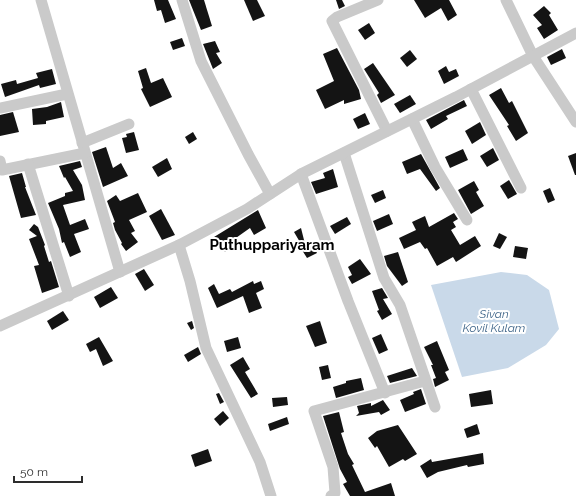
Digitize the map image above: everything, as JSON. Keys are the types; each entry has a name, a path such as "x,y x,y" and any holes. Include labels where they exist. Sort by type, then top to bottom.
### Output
{"street":[{"path":"41,0 67,94 120,272"},
{"path":"182,0 201,61 270,194"},
{"path":"378,0 337,17 332,21 387,132"},
{"path":"506,0 533,56 576,122"},
{"path":"0,326 179,245 247,209 301,174 471,89 576,33"},
{"path":"471,89 521,188"},
{"path":"0,108 67,94"},
{"path":"412,119 435,167 467,220"},
{"path":"0,161 2,170 28,164 83,148 129,124"},
{"path":"344,153 384,278 400,305 435,407"},
{"path":"28,164 69,296"},
{"path":"301,174 348,300 385,393"},
{"path":"179,245 190,281 206,348 260,462 271,496"},
{"path":"331,496 335,493 333,468 314,411 425,381"}],"water":[{"name":"Sivan Kovil Kulam","path":"501,272 527,275 549,290 559,329 546,345 508,368 462,377 431,285"}],"building":[{"path":"154,0 168,0 176,19 165,23 161,10 157,11"},
{"path":"189,0 204,0 212,26 201,30"},
{"path":"244,0 257,0 265,16 253,21"},
{"path":"336,0 342,0 345,6 339,9"},
{"path":"414,0 449,0 457,15 448,21 441,8 425,18"},
{"path":"544,6 551,13 549,15 558,30 544,39 537,28 542,25 533,15"},
{"path":"369,23 375,33 365,40 358,30"},
{"path":"182,38 185,46 173,50 170,42"},
{"path":"215,41 220,52 216,53 222,63 213,69 203,44"},
{"path":"337,48 359,90 361,99 344,104 344,100 325,109 316,90 334,81 323,54"},
{"path":"562,49 566,58 551,65 547,57"},
{"path":"410,50 417,59 407,67 400,58"},
{"path":"373,63 395,95 381,103 377,95 379,93 364,69"},
{"path":"446,66 449,72 456,69 459,76 444,84 438,71"},
{"path":"146,68 151,83 163,78 172,97 150,107 141,89 143,88 138,71"},
{"path":"52,69 56,84 40,88 39,85 5,97 1,84 16,80 17,84 38,78 36,73"},
{"path":"501,88 509,103 512,101 528,133 516,141 507,126 509,125 489,95"},
{"path":"410,95 416,104 400,113 394,104"},
{"path":"464,100 467,106 446,116 448,119 431,129 426,120"},
{"path":"61,102 64,117 46,121 46,124 33,125 32,109 47,107"},
{"path":"13,112 19,132 0,136 0,115"},
{"path":"365,113 370,124 358,129 353,119"},
{"path":"480,122 486,135 472,144 465,131"},
{"path":"134,132 139,150 126,153 122,138 127,137 126,134"},
{"path":"193,132 197,139 189,144 185,137"},
{"path":"106,147 113,168 121,163 128,176 103,187 92,152"},
{"path":"493,148 499,160 487,167 480,156"},
{"path":"463,149 468,160 450,168 445,157"},
{"path":"576,153 576,175 575,175 568,156"},
{"path":"421,154 440,188 436,191 420,169 407,174 402,162"},
{"path":"167,158 172,169 158,177 152,167"},
{"path":"80,161 82,167 73,170 82,185 85,200 63,205 70,225 85,219 89,229 74,234 81,252 70,257 64,242 62,243 59,229 48,203 65,196 65,193 73,191 65,177 64,178 59,166"},
{"path":"333,169 338,187 316,194 311,182 325,178 323,173"},
{"path":"22,173 25,187 36,215 21,218 9,176"},
{"path":"509,180 517,194 508,199 500,186"},
{"path":"474,181 479,190 476,192 484,206 471,214 458,190"},
{"path":"550,188 555,200 548,203 543,191"},
{"path":"383,190 386,198 375,203 371,195"},
{"path":"138,193 147,212 129,220 135,231 131,233 138,242 126,251 115,230 113,223 115,222 107,201 116,195 120,201"},
{"path":"161,209 175,235 162,240 149,216"},
{"path":"258,210 266,228 254,235 250,228 233,240 236,244 225,252 214,237"},
{"path":"454,213 458,219 453,222 456,227 451,230 460,245 475,236 481,246 456,262 453,257 437,266 427,248 425,249 420,242 404,249 399,238 416,230 412,222 425,216 429,227"},
{"path":"389,214 393,224 377,231 373,221"},
{"path":"347,217 351,224 335,234 330,226"},
{"path":"34,224 38,227 59,287 42,293 34,266 39,265 29,239 37,236 29,230"},
{"path":"301,228 306,248 312,244 317,253 307,258 302,250 304,249 294,232"},
{"path":"499,233 507,237 500,249 493,246"},
{"path":"515,246 528,248 526,259 513,257"},
{"path":"398,252 408,282 402,286 387,266 384,256"},
{"path":"360,259 371,274 352,284 348,277 352,275 348,267"},
{"path":"144,269 154,285 145,291 135,274"},
{"path":"253,281 254,284 261,281 264,289 256,293 262,308 249,313 243,296 217,308 208,288 214,284 219,294 230,289 232,292"},
{"path":"111,287 118,298 100,308 94,297"},
{"path":"382,288 388,298 383,299 392,314 382,320 377,311 379,310 372,291"},
{"path":"63,311 69,320 52,330 47,321"},
{"path":"192,321 194,328 191,330 187,323"},
{"path":"320,321 327,343 315,347 306,326"},
{"path":"381,334 388,350 379,354 372,338"},
{"path":"99,337 113,361 103,366 96,349 90,352 86,344"},
{"path":"238,337 241,348 227,352 224,341"},
{"path":"437,341 449,370 445,372 449,380 435,387 433,379 436,378 431,365 433,365 424,347"},
{"path":"198,347 201,354 188,362 184,355"},
{"path":"243,357 250,369 245,372 258,394 251,398 230,365"},
{"path":"328,365 331,378 322,380 319,367"},
{"path":"412,368 417,376 390,383 387,376"},
{"path":"361,378 364,390 336,398 333,387 346,383 346,381"},
{"path":"421,389 426,404 405,412 400,400"},
{"path":"491,390 493,404 471,407 469,394"},
{"path":"219,393 224,402 220,404 216,394"},
{"path":"287,397 288,405 273,407 272,398"},
{"path":"383,400 390,410 381,415 379,412 356,416 359,413 357,406 371,403 371,406"},
{"path":"223,411 229,418 220,426 214,419"},
{"path":"339,412 344,432 341,433 348,454 354,464 352,465 365,492 391,483 395,496 350,496 343,484 347,482 340,469 323,416"},
{"path":"287,417 289,424 270,431 268,424"},
{"path":"477,424 480,434 467,438 464,429"},
{"path":"398,425 417,454 405,461 403,459 389,467 377,446 375,448 368,438 377,431"},
{"path":"208,449 212,461 195,467 191,455"},
{"path":"483,453 484,464 468,467 467,465 438,472 427,478 420,466 431,459 432,462"}],"district":[{"name":"Puthuppariyaram","path":"272,245"}]}
